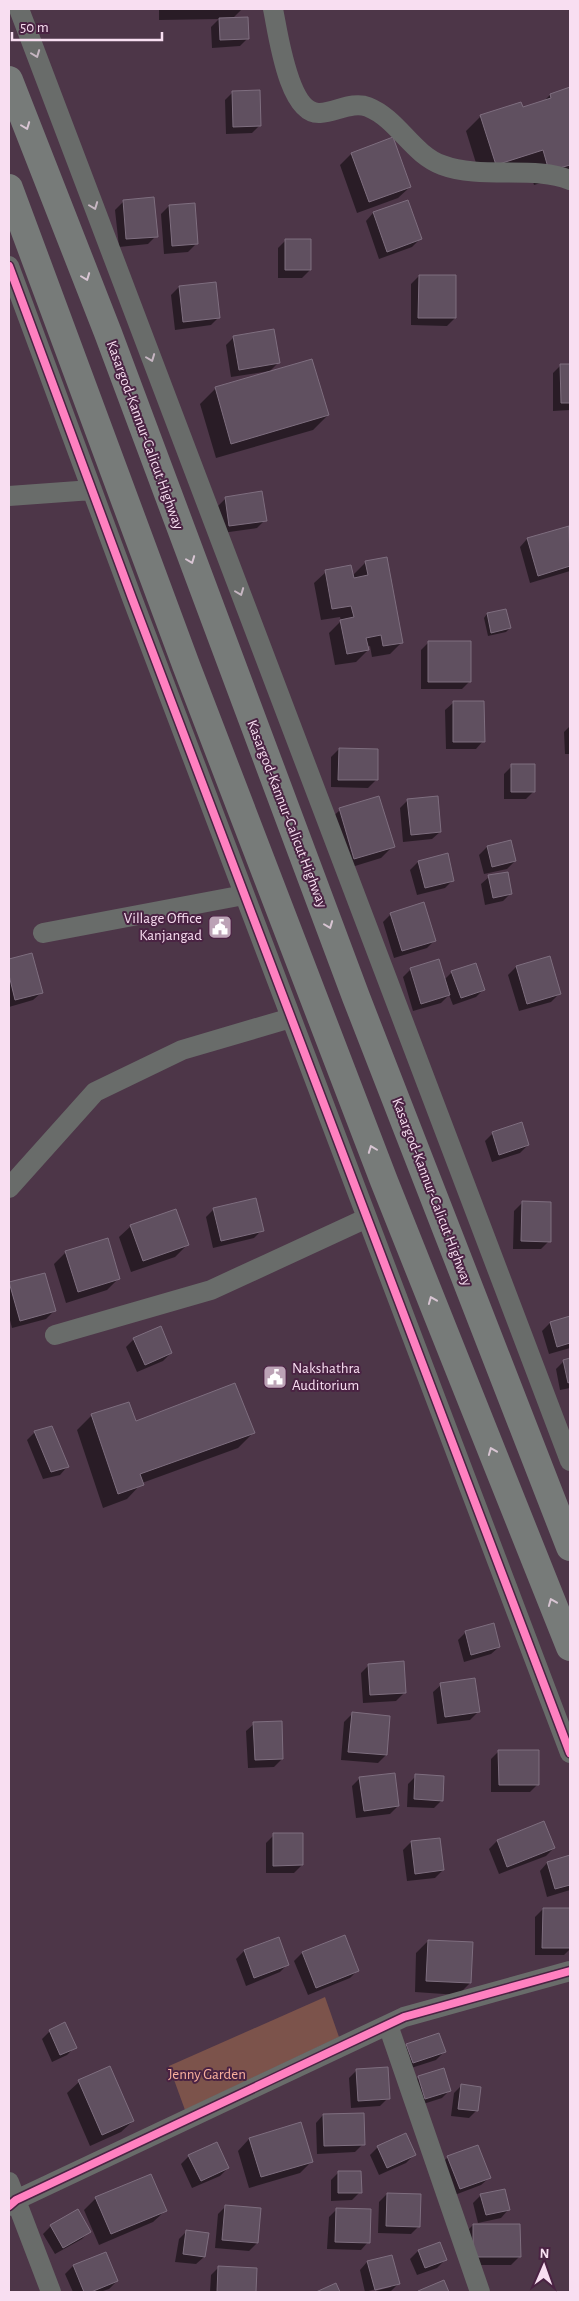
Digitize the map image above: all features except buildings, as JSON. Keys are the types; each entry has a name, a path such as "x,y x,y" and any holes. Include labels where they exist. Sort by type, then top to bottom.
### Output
{"highway":[{"name":"Kasargod-Kannur-Calicut Highway","path":"9,80 108,333 356,996 570,1547"},
{"path":"9,188 186,665 384,1181 570,1647"}],"street":[{"path":"18,9 570,1461"},
{"path":"273,9 288,76 295,93 309,111 318,113 336,111 354,105 367,106 381,114 420,151 442,165 464,170 540,174 570,180"},
{"path":"9,266 244,896 570,1753"},
{"path":"9,496 92,490"},
{"path":"43,932 244,896"},
{"path":"9,1188 95,1092 182,1050 291,1018"},
{"path":"55,1335 211,1290 367,1218"},
{"path":"51,2292 11,2196 404,2017 570,1970"},
{"path":"388,2025 480,2292"}],"green space":[{"name":"Jenny Garden","path":"325,1997 339,2037 185,2110 169,2066"}],"cycle path":[{"path":"9,266 132,598 570,1753"},
{"path":"9,2206 16,2200 404,2017 570,1971"}],"place":[{"name":"Village Office Kanjangad","path":"220,927"},
{"name":"Nakshathra Auditorium","path":"275,1377"}]}
